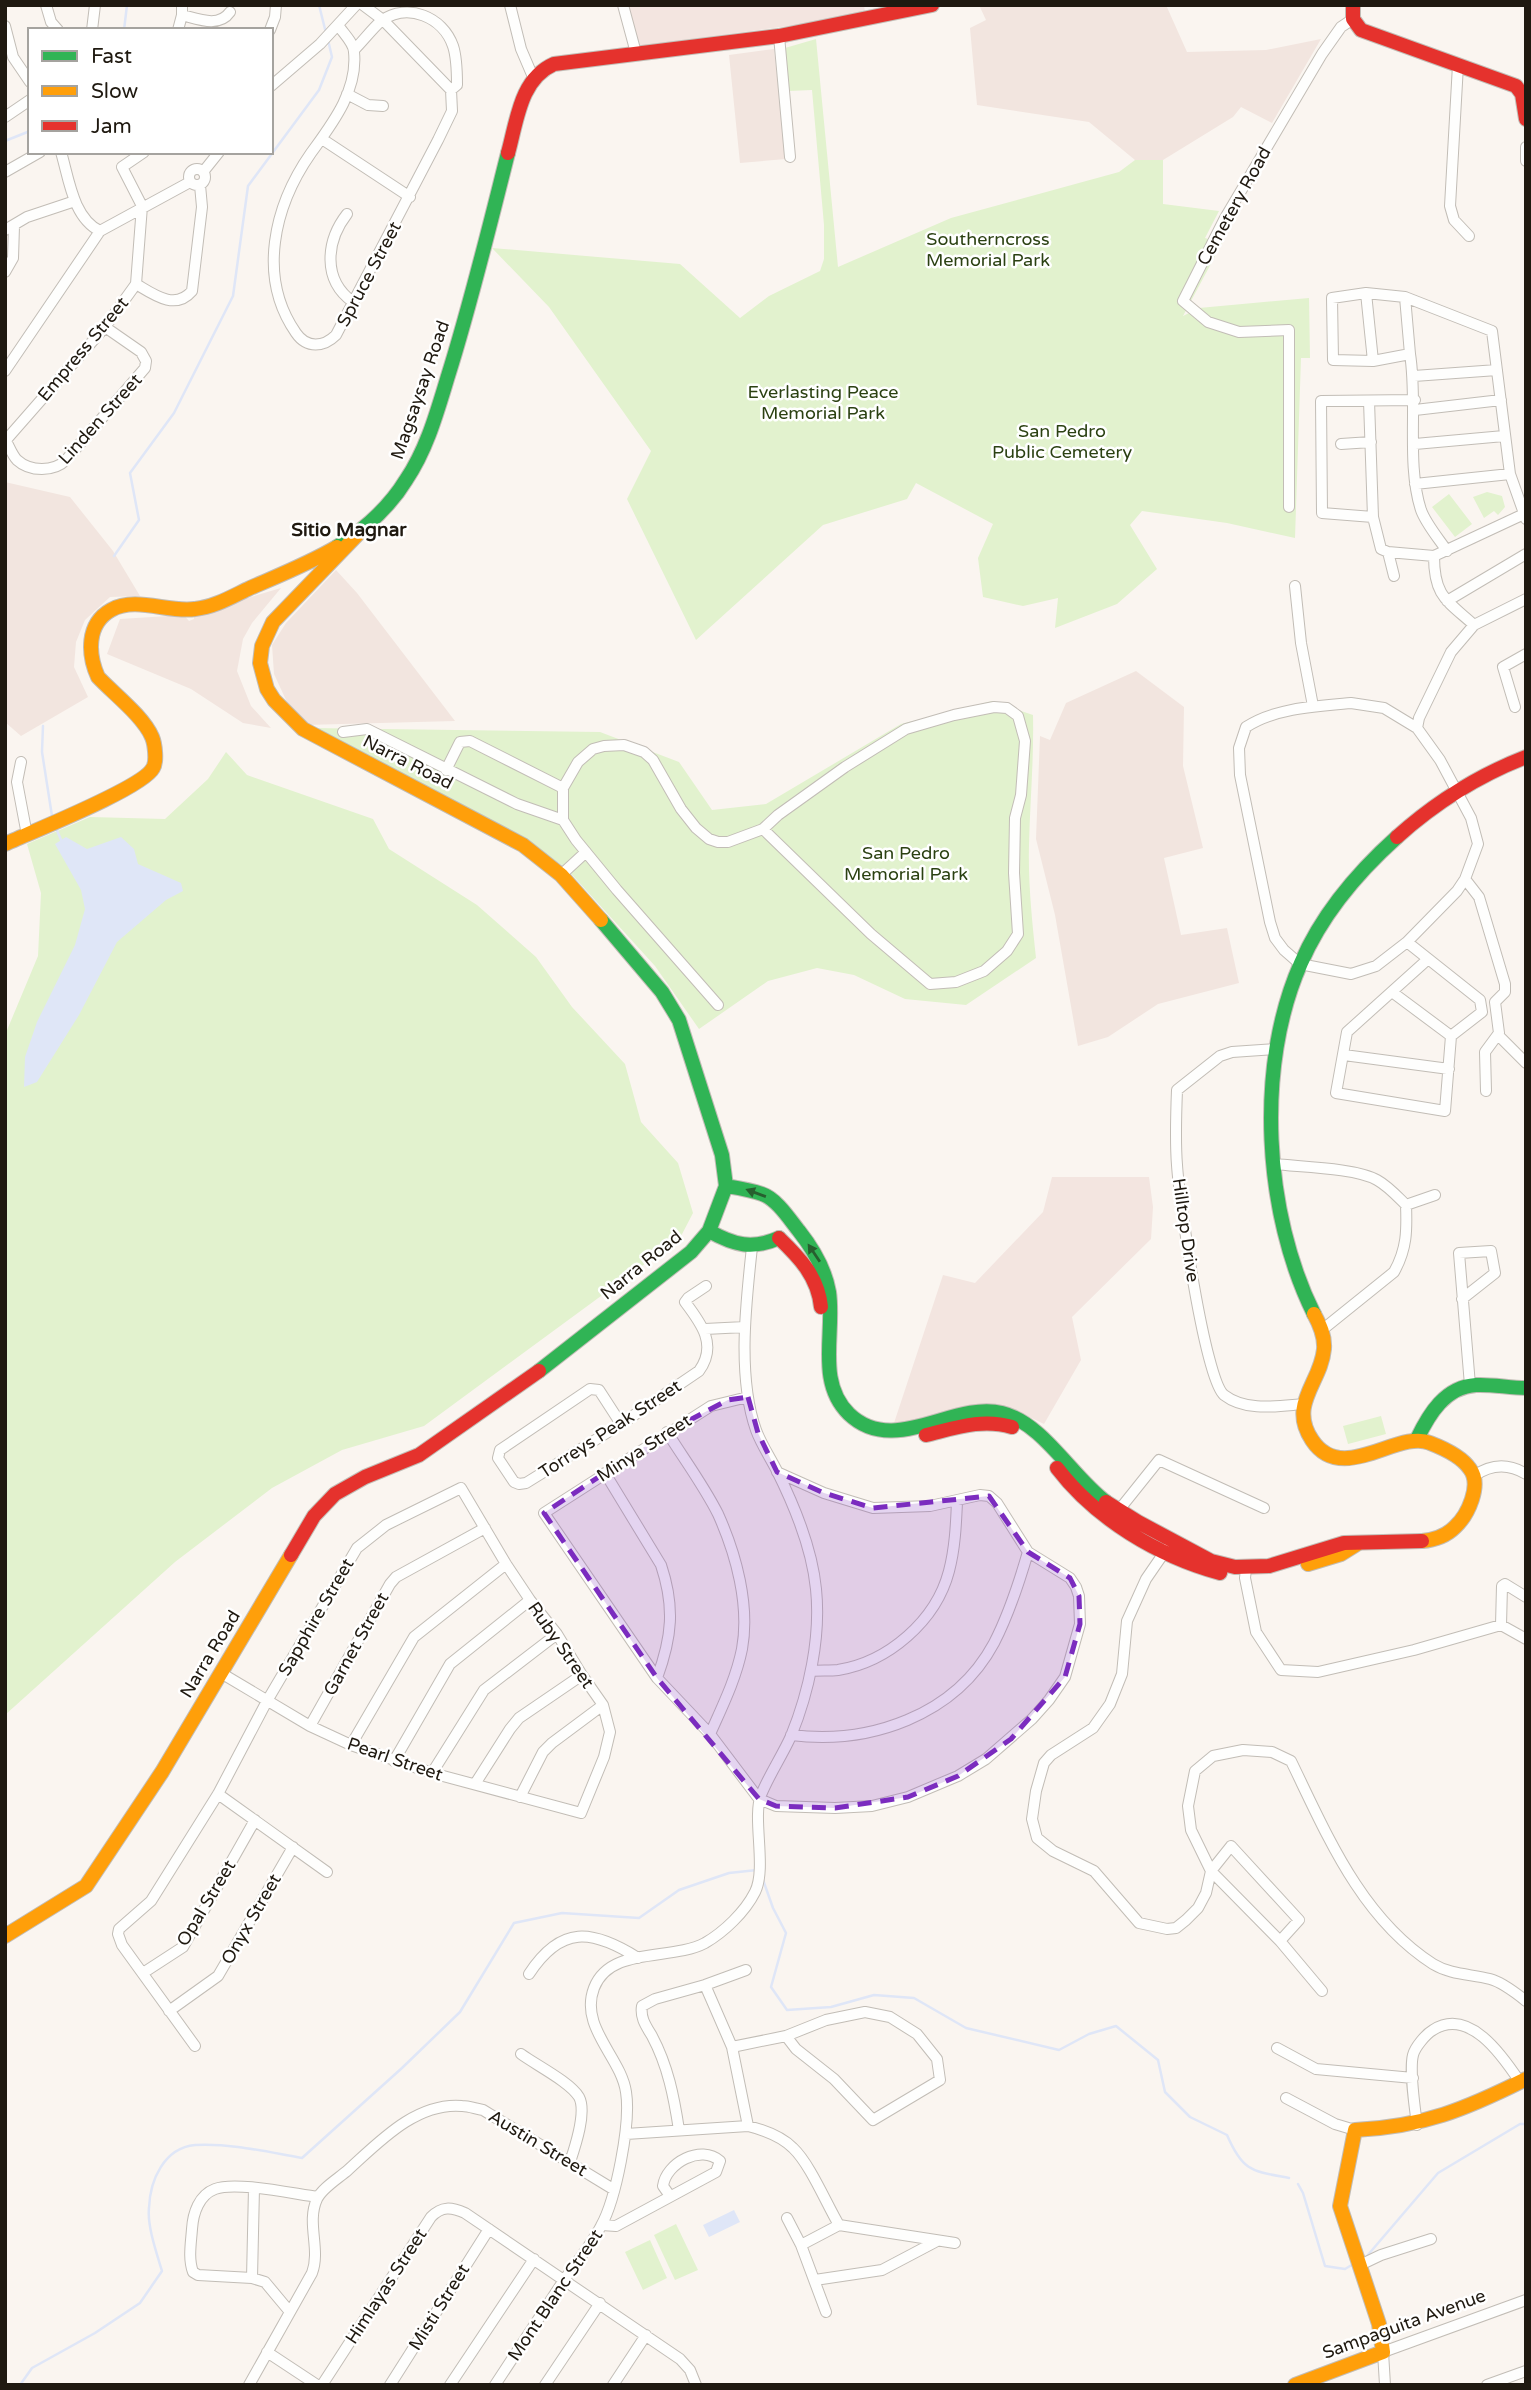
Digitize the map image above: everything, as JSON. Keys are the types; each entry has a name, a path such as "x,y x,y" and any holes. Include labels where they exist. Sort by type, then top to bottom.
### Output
{"street":[{"path":"46,5 51,22 56,28"},
{"path":"92,28 95,5"},
{"path":"271,28 276,5"},
{"path":"273,84 320,44 356,5"},
{"path":"363,5 383,20 451,90"},
{"path":"510,5 521,49 533,77 540,70 562,62 779,36 932,5"},
{"path":"623,5 636,53"},
{"path":"178,28 182,10 218,21 225,19 230,12"},
{"name":"Spruce Street","path":"355,50 354,71 347,94 339,112 293,183 281,212 273,246 274,276 287,318 303,341 315,346 328,343 336,335 410,197 452,111 451,90 457,85 453,46 441,24 416,12 401,13 383,20"},
{"path":"1353,12 1361,30 1524,89 1526,118"},
{"name":"Cemetery Road","path":"1289,507 1290,330 1240,332 1208,322 1183,301 1225,218 1322,54 1353,12"},
{"path":"335,29 355,50 383,20"},
{"path":"5,26 9,58 28,80"},
{"path":"779,36 790,157"},
{"path":"1458,65 1450,206 1454,220 1469,236"},
{"name":"Magsaysay Road","path":"5,844 128,788 150,774 155,765 153,739 144,724 93,669 91,639 104,615 112,609 127,605 141,604 165,610 183,610 217,603 323,554 359,533 410,475 421,452 463,327 523,98 533,77"},
{"path":"347,94 368,105 383,106"},
{"path":"5,117 28,101"},
{"path":"322,139 410,197"},
{"path":"1526,147 1526,161"},
{"path":"5,172 36,154"},
{"path":"62,154 75,201 84,219 100,231"},
{"path":"141,154 122,167 142,206"},
{"path":"135,284 164,300 187,298 192,291 202,207 195,183 189,175 193,169 203,172 217,154"},
{"path":"5,371 100,231 142,206 195,183"},
{"path":"5,272 9,257 9,228 27,217 75,201"},
{"name":"Empress Street","path":"6,440 106,327 135,284 141,242 142,206"},
{"path":"346,214 333,236 331,267 338,289 353,302"},
{"path":"1366,293 1373,360"},
{"path":"1370,401 1373,517 1381,549 1434,556 1525,516 1510,474 1492,331 1405,297 1366,293 1332,298 1333,360 1373,360 1410,354"},
{"path":"1405,297 1414,376 1415,484 1422,512 1447,551"},
{"name":"Linden Street","path":"6,440 15,458 31,467 60,467 145,368 146,361 141,352 106,327"},
{"path":"1414,376 1497,370"},
{"path":"1373,517 1322,513 1321,401 1415,405 1501,400"},
{"path":"1415,444 1504,436"},
{"path":"1341,444 1371,442"},
{"path":"1415,484 1510,474"},
{"name":"Narra Road","path":"5,1936 86,1885 162,1772 314,1516 335,1494 365,1477 419,1455 516,1388 661,1277 691,1252 709,1231 726,1186 722,1155 679,1020 662,992 633,956 561,875 523,845 492,827 303,729 274,701 267,689 260,663 262,646 273,622 359,533"},
{"path":"1388,552 1394,576"},
{"path":"1447,601 1526,554"},
{"path":"1434,556 1434,576 1438,589 1447,601 1474,625"},
{"path":"1294,586 1313,706"},
{"path":"1417,728 1419,718 1451,652 1474,625 1526,600"},
{"path":"1515,707 1503,667 1526,654"},
{"path":"1351,702 1384,708 1417,728 1440,760 1471,817 1478,844 1465,879 1457,891 1407,942 1376,966 1351,974 1300,964 1275,938 1269,922 1240,775 1240,748 1246,727 1260,718 1313,706 1351,702"},
{"path":"718,1004 658,938 586,852 563,820 562,788 578,762 593,750 604,746 624,746 645,752 653,760 689,821 709,839 728,842 763,829 778,815 845,767 906,729 994,707 1007,708 1018,716 1026,741 1021,794 1015,818 1014,873 1018,934 1007,951 984,971 956,982 930,984 871,934 763,829"},
{"path":"343,732 367,729 517,804 563,820"},
{"path":"446,770 460,742 470,741 562,788"},
{"path":"779,1238 808,1268 817,1282 821,1299 824,1388 831,1404 844,1419 858,1429 891,1440 975,1423 999,1422 1016,1428 1032,1441 1076,1491 1169,1545 1246,1573 1341,1543 1365,1540 1424,1542 1436,1540 1449,1533 1461,1523 1469,1507 1474,1476 1470,1467 1461,1460 1417,1439 1369,1455 1341,1459 1327,1454 1316,1445 1304,1423 1303,1404 1324,1356 1325,1341 1310,1305 1280,1205 1275,1164 1272,1088 1276,1049 1300,964 1319,929 1343,895 1381,850 1416,818 1457,789 1526,757"},
{"path":"21,762 17,782 27,835"},
{"path":"561,875 586,852"},
{"path":"1465,879 1479,897 1505,984 1505,992 1495,1002 1500,1027 1498,1035 1485,1052 1486,1091"},
{"path":"1407,942 1480,1000 1482,1012 1451,1036 1445,1111 1336,1093 1347,1032 1427,960"},
{"path":"1392,992 1451,1036"},
{"path":"1498,1035 1515,1055 1526,1063"},
{"name":"Hilltop Drive","path":"1276,1049 1232,1052 1220,1056 1177,1090 1177,1165 1199,1310 1215,1382 1224,1395 1246,1405 1303,1404"},
{"path":"1344,1055 1449,1069"},
{"path":"1275,1164 1374,1178 1406,1205 1407,1234 1401,1260 1394,1272 1322,1330"},
{"path":"726,1186 764,1194 818,1257 829,1297 828,1351 831,1386 849,1415 878,1429 892,1431 905,1431 983,1411 1016,1418 1039,1435 1115,1515"},
{"path":"1406,1205 1435,1195"},
{"path":"709,1231 726,1240 752,1247 768,1244 779,1238 782,1226 781,1211"},
{"name":"Mont Blanc Street","path":"495,2385 602,2225 613,2189 626,2134 627,2093 624,2081 593,2022 591,2005 594,1989 611,1966 703,1944 726,1928 757,1890 760,1856 759,1798 791,1735 811,1671 816,1625 816,1588 803,1529 758,1433 748,1397 745,1327 752,1247"},
{"path":"1462,1299 1494,1273 1491,1251 1459,1253 1462,1299 1470,1385"},
{"path":"706,1286 685,1302 705,1329 745,1327"},
{"name":"Torreys Peak Street","path":"621,1424 599,1390 590,1389 500,1450 498,1458 514,1482 526,1483 621,1424 699,1371 706,1356 705,1329"},
{"path":"1417,1439 1428,1416 1448,1395 1470,1385 1526,1388"},
{"name":"Minya Street","path":"657,1678 544,1513 711,1406 748,1397"},
{"path":"667,1432 717,1512 733,1552 742,1594 742,1649 736,1673 710,1734"},
{"path":"1115,1515 1159,1460 1264,1508"},
{"path":"1474,1476 1492,1466 1516,1468 1526,1474"},
{"path":"606,1473 661,1565 667,1581 671,1602 670,1627 666,1653 657,1678 710,1734 759,1798 776,1806 804,1808 872,1806 908,1797 958,1776 986,1759 1011,1739 1049,1700 1065,1677 1074,1652 1081,1608 1076,1587 1070,1578 1027,1552 1005,1515 989,1496 980,1495 930,1506 873,1508 824,1493 778,1472"},
{"name":"Ruby Street","path":"461,1488 506,1564 557,1633 603,1705 610,1731 604,1757 582,1813"},
{"name":"Sapphire Street","path":"143,1973 119,1941 119,1928 151,1902 218,1794 267,1701 357,1548 386,1525 461,1488"},
{"path":"811,1671 838,1670 888,1652 926,1617 949,1573 956,1530 957,1502"},
{"name":"Garnet Street","path":"310,1726 390,1584 397,1577 485,1528"},
{"path":"1169,1545 1146,1579 1127,1622 1122,1674 1110,1704 1093,1728 1051,1755 1044,1763 1032,1819 1037,1838 1053,1851 1094,1871 1139,1923 1167,1929 1175,1928 1198,1908 1206,1893 1211,1871 1231,1846 1299,1920 1280,1941"},
{"path":"791,1735 817,1738 869,1734 902,1723 937,1706 970,1677 993,1645 1018,1586 1027,1552"},
{"path":"351,1745 414,1637 506,1564"},
{"path":"1246,1573 1256,1632 1281,1670 1318,1672 1414,1650 1501,1625 1526,1639"},
{"path":"1501,1625 1502,1586 1505,1584 1526,1597"},
{"path":"394,1761 450,1664 530,1600"},
{"path":"432,1773 484,1690 557,1633"},
{"name":"Pearl Street","path":"221,1673 310,1726 351,1745 432,1773 582,1813"},
{"path":"475,1784 519,1718 582,1675"},
{"path":"520,1797 543,1752 603,1705"},
{"path":"1322,1991 1280,1941 1211,1871 1191,1829 1188,1806 1195,1772 1213,1756 1243,1749 1272,1752 1291,1761 1354,1884 1378,1915 1408,1946 1436,1966 1463,1975 1492,1979 1526,2001"},
{"path":"218,1794 327,1872"},
{"name":"Opal Street","path":"143,1973 183,1947 255,1820"},
{"name":"Onyx Street","path":"169,2011 218,1976 293,1847"},
{"path":"529,1974 551,1946 570,1937 586,1936 603,1940 638,1958"},
{"path":"679,2130 674,2092 661,2054 640,2014 642,2006 655,1999 746,1970"},
{"path":"143,1973 195,2046"},
{"path":"705,1985 732,2047 748,2126"},
{"path":"732,2047 786,2036 826,2020 864,2012 890,2017 917,2034 937,2059 940,2080 873,2120 834,2079 796,2049 786,2036"},
{"path":"1286,2098 1335,2124 1355,2130 1385,2130 1417,2125 1464,2110 1523,2080 1480,2034 1462,2025 1444,2023 1428,2033 1413,2054 1417,2125"},
{"path":"1277,2048 1316,2069 1413,2078"},
{"path":"521,2054 579,2096 581,2117 570,2162"},
{"name":"Austin Street","path":"318,2197 390,2132 415,2117 440,2108 462,2105 483,2110 613,2189"},
{"path":"626,2134 748,2126 762,2129 794,2148 839,2225"},
{"path":"1355,2130 1340,2206 1379,2324 1385,2385"},
{"path":"602,2225 616,2226 716,2172 720,2161 715,2156 706,2154 693,2155 681,2161 664,2180 663,2186 670,2196"},
{"path":"248,2385 290,2312 316,2263 313,2215 318,2197 228,2186 207,2193 192,2219 190,2261 193,2272 198,2275 252,2278 269,2286 290,2312"},
{"path":"252,2278 254,2188"},
{"name":"Himlayas Street","path":"322,2385 431,2217 444,2208 455,2209 489,2229 646,2335 680,2359 690,2370 696,2385"},
{"path":"787,2218 801,2245 826,2312"},
{"path":"801,2245 839,2225 955,2243"},
{"name":"Misti Street","path":"390,2385 489,2229"},
{"path":"1358,2258 1381,2255 1432,2239"},
{"path":"815,2280 882,2270 937,2241"},
{"path":"450,2385 534,2259"},
{"name":"Sampaguita Avenue","path":"1295,2385 1526,2300"},
{"path":"545,2385 600,2303"},
{"path":"613,2385 646,2335"},
{"path":"267,2352 317,2385"},
{"path":"1487,2385 1525,2371 1524,2385"}],"highlighted area":[{"path":"748,1397 758,1433 777,1472 824,1493 873,1508 989,1496 1028,1552 1070,1578 1079,1596 1080,1624 1065,1677 1011,1739 958,1776 908,1797 835,1808 776,1806 759,1799 657,1678 544,1513 667,1432 728,1400"}],"shaded area":[{"path":"628,5 864,5 865,12 803,24 638,46"},
{"path":"979,5 1166,5 1187,52 1266,50 1321,39 1272,123 1241,107 1233,117 1163,160 1135,160 1089,122 977,105 970,28 986,20"},
{"path":"774,49 786,159 740,163 729,55"},
{"path":"5,482 70,497 113,551 140,596 110,597 85,620 76,642 74,667 88,697 21,736 5,722"},
{"path":"336,570 357,593 455,721 305,725 286,700 274,674 272,645 286,623"},
{"path":"281,588 252,623 243,639 237,671 251,706 271,728 243,723 191,689 107,654 120,619 184,615 189,621 194,619 194,614"},
{"path":"1136,671 1184,707 1183,766 1203,848 1164,858 1181,935 1227,928 1239,983 1158,1004 1108,1037 1078,1046 1055,915 1036,839 1040,736 1050,740 1066,703"},
{"path":"1052,1177 1149,1177 1153,1207 1151,1239 1072,1317 1081,1360 1044,1424 1015,1410 975,1411 893,1426 943,1275 975,1283 1043,1212"}],"green space":[{"path":"816,39 838,267 951,218 1119,172 1135,160 1163,160 1163,204 1219,211 1205,238 1222,243 1183,316 1199,308 1309,298 1310,358 1301,358 1295,538 1227,523 1142,511 1130,525 1157,569 1117,604 1055,628 1058,598 1023,606 983,597 978,558 993,524 916,483 907,499 823,525 696,640 627,499 651,451 549,307 492,248 680,264 740,318 769,296 820,271 824,259 824,225 812,90 789,91 785,48"},
{"path":"1487,492 1502,496 1505,507 1498,515 1494,511 1484,518 1473,497"},
{"path":"1449,494 1472,524 1455,537 1432,507"},
{"name":"San Pedro Memorial Park","path":"992,701 1033,715 1029,859 1036,958 966,1005 905,999 854,975 817,968 768,981 699,1029 655,966 566,868 523,838 311,728 600,732 679,762 712,810 766,804 901,724"},
{"path":"226,752 247,775 373,819 389,849 477,905 536,957 572,1007 625,1064 641,1122 678,1163 693,1213 680,1238 424,1426 342,1450 272,1488 175,1562 5,1715 5,1035 38,956 41,893 27,844 90,817 165,819 208,779"},
{"path":"1381,1416 1386,1434 1348,1444 1343,1426"},
{"path":"676,2224 698,2270 675,2280 654,2235"},
{"path":"650,2240 667,2278 643,2290 625,2252"}],"water":[{"path":"66,837 87,849 121,837 134,849 138,864 181,883 183,891 166,900 117,942 79,1015 37,1082 24,1087 25,1057 37,1022 75,945 85,909 81,890 55,844"},
{"path":"734,2210 740,2222 709,2237 703,2225"}],"waterway":[{"path":"124,28 127,5"},
{"path":"319,5 326,33"},
{"path":"273,152 319,90 332,57 328,40"},
{"path":"5,141 28,132"},
{"path":"114,556 139,520 130,473 174,413 233,296 248,186 272,154"},
{"path":"43,726 42,752 52,816"},
{"path":"55,826 62,842"},
{"path":"20,2385 32,2368 95,2333 140,2303 162,2271 149,2223 150,2197 161,2167 175,2152 195,2145 222,2145 302,2158 460,2012 514,1923 562,1913 639,1918 679,1890 729,1873 757,1870"},
{"path":"762,1877 773,1908 786,1933 771,1987 787,2010 831,2007 874,1995 914,1998 966,2028 1059,2050 1089,2034 1116,2026 1158,2060 1165,2092 1190,2117 1227,2135 1238,2156 1250,2168 1289,2178"},
{"path":"1367,2256 1438,2173 1520,2124 1526,2124"},
{"path":"1298,2184 1325,2266 1345,2269 1355,2263"}],"traffic: fast":[{"path":"337,547 367,525 392,500 426,443 480,265 508,153"},
{"path":"1314,1314 1297,1274 1284,1231 1276,1186 1272,1093 1277,1047 1286,1004 1301,963 1319,928 1355,879 1397,837"},
{"path":"539,1371 691,1252 709,1231 726,1186 722,1155 679,1020 662,992 601,920"},
{"path":"726,1186 758,1193 773,1200 818,1260 829,1292 829,1356 833,1387 849,1414 866,1426 885,1430 904,1429 983,1411 1002,1413 1017,1419 1044,1439 1106,1502"},
{"path":"709,1231 735,1243 752,1245 779,1238"},
{"path":"1417,1439 1439,1403 1455,1391 1476,1385 1526,1388"}],"traffic: slow":[{"path":"359,533 273,622 262,646 260,663 267,689 274,700 303,729 523,845 561,875 601,920"},
{"path":"5,844 109,798 145,777 153,768 154,744 148,729 98,677 92,659 93,632 103,616 111,610 131,604 185,610 210,606 295,569 337,547"},
{"path":"1314,1314 1322,1331 1324,1349 1322,1361 1304,1404 1303,1415 1312,1440 1324,1453 1339,1458 1354,1457 1417,1441 1430,1443 1452,1453 1470,1469 1475,1483 1474,1491 1469,1508 1460,1522 1444,1535 1422,1541"},
{"path":"1308,1564 1341,1554 1357,1544"},
{"path":"5,1936 86,1886 162,1772 291,1555"},
{"path":"1295,2385 1383,2352 1379,2324 1340,2206 1355,2130 1402,2125 1444,2115 1526,2079"}],"traffic: jam":[{"path":"508,153 527,90 543,71 554,64 779,36 932,5"},
{"path":"1353,5 1353,19 1361,30 1516,86 1522,94 1526,119"},
{"path":"1397,837 1458,791 1526,757"},
{"path":"779,1238 812,1277 821,1307"},
{"path":"291,1555 314,1516 335,1494 365,1477 419,1455 539,1371"},
{"path":"926,1435 979,1424 1012,1427"},
{"path":"1057,1468 1090,1504 1130,1533 1174,1557 1220,1573"},
{"path":"1106,1502 1211,1561 1235,1567 1269,1566 1344,1543 1422,1541"}],"district":[{"name":"Sitio Magnar","path":"349,530"}],"park label":[{"name":"Southerncross Memorial Park","path":"988,249"},
{"name":"Everlasting Peace Memorial Park","path":"823,402"},
{"name":"San Pedro Public Cemetery","path":"1062,441"}]}
